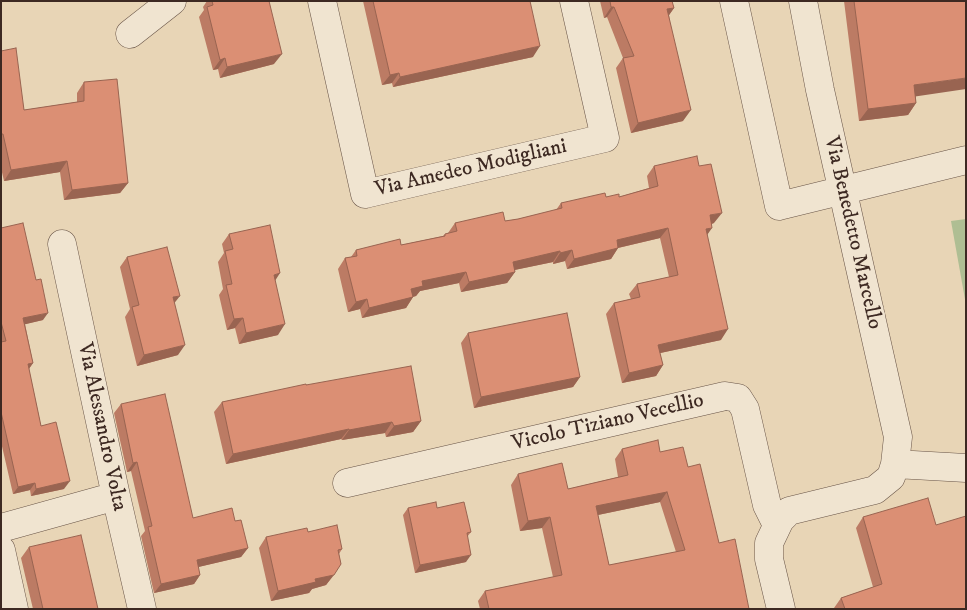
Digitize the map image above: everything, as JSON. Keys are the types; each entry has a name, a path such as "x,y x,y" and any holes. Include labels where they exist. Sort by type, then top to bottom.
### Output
{"street":[{"path":"130,34 172,1"},
{"name":"Via Amedeo Modigliani","path":"322,1 365,194 605,138 574,1"},
{"path":"734,1 780,206 966,160"},
{"name":"Via Benedetto Marcello","path":"803,1 820,90 898,437 895,464"},
{"name":"Via Alessandro Volta","path":"62,244 142,609"},
{"name":"Vicolo Tiziano Vecellio","path":"347,483 725,396 738,398 746,409 766,505 777,525"},
{"path":"781,609 769,560 769,543 777,525 788,511 875,490 891,478 895,464 966,468"},
{"path":"1,528 116,496"},
{"path":"1,550 14,609"}],"green space":[{"path":"966,219 966,305 951,221"}],"building":[{"path":"212,1 269,1 282,54 227,67 225,58 220,60 207,7 213,5"},
{"path":"373,1 530,1 540,46 400,77 399,73 390,75"},
{"path":"610,1 672,1 674,8 667,9 691,110 638,123 623,58 634,56"},
{"path":"854,1 966,1 966,78 914,85 916,103 868,109"},
{"path":"16,48 24,110 84,101 84,82 117,79 128,183 72,190 67,161 11,170 3,134 1,134 1,51"},
{"path":"697,156 699,166 711,164 722,213 710,215 712,228 706,229 728,329 658,345 663,365 629,373 614,303 640,297 637,284 678,275 668,228 617,240 618,248 574,259 572,250 513,262 515,272 469,282 466,272 422,281 423,286 411,289 413,297 369,308 367,299 356,302 345,258 357,256 356,250 400,239 401,245 445,236 445,234 457,231 455,223 503,212 505,221 562,208 561,203 605,193 606,197 619,194 619,197 658,186 654,166"},
{"path":"23,223 36,280 41,279 48,313 23,318 33,363 28,364 41,426 56,422 70,481 36,489 35,483 18,487 1,412 1,342 6,341 1,322 1,228"},
{"path":"270,225 280,273 274,275 285,324 246,333 243,318 234,319 226,285 232,284 225,251 233,249 229,234"},
{"path":"167,247 180,296 173,297 185,345 144,355 132,307 139,305 127,257"},
{"path":"567,313 580,377 481,397 468,333"},
{"path":"411,366 421,421 394,426 392,422 349,429 233,454 222,402 306,384"},
{"path":"165,394 193,518 232,508 235,521 241,520 248,548 197,560 200,575 161,584 148,527 152,526 137,462 133,463 121,404"},
{"path":"658,440 660,452 683,447 688,467 700,464 719,543 735,539 749,609 489,609 485,591 562,575 550,517 528,521 518,474 562,463 568,489 628,475 622,449","holes":["667,492 685,550 609,565 596,506"]},
{"path":"928,498 936,525 966,516 966,609 845,609 841,598 882,584 863,517"},
{"path":"436,502 437,508 464,502 471,532 467,533 471,555 420,565 408,508"},
{"path":"337,525 342,549 338,550 341,564 334,575 315,579 316,582 278,591 266,537 307,528 308,532"},
{"path":"81,535 98,609 43,609 29,547"}]}
